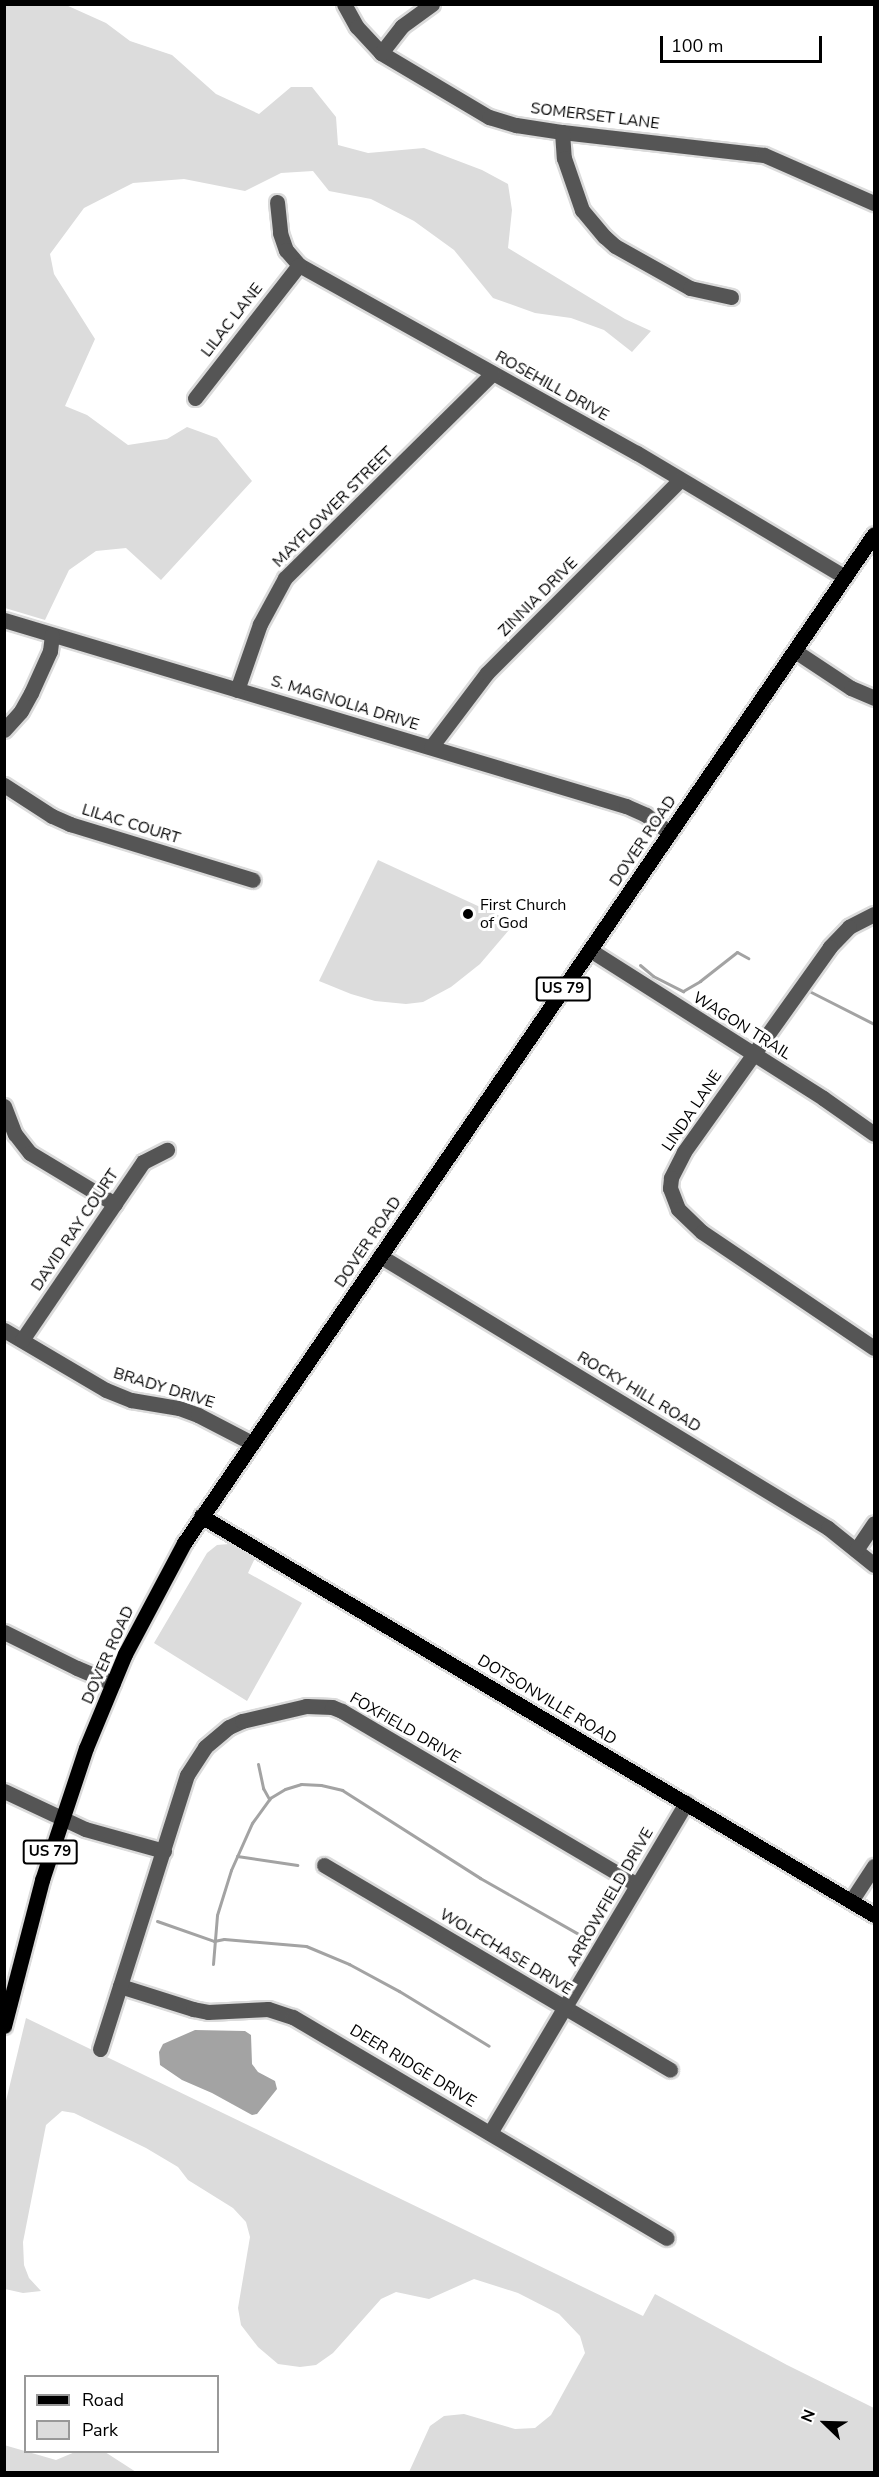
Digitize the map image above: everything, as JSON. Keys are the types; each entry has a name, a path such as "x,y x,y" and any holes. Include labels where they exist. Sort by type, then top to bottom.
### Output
{"main road":[{"name":"DOVER ROAD","path":"4,2026 42,1880 61,1819 113,1683 155,1596 201,1516 874,534"},
{"name":"DOTSONVILLE ROAD","path":"201,1516 874,1915"}],"street":[{"name":"SOMERSET LANE","path":"344,4 357,27 381,53 485,115 516,125 562,132 764,155 874,203"},
{"path":"381,53 402,27 432,4"},
{"path":"562,132 564,158 582,210 605,237 615,246 690,288 731,297"},
{"name":"ROSEHILL DRIVE","path":"277,202 280,233 286,250 298,265 680,480 845,577"},
{"name":"LILAC LANE","path":"195,398 298,265"},
{"name":"MAYFLOWER STREET","path":"237,690 260,624 285,578 492,374"},
{"name":"ZINNIA DRIVE","path":"431,747 487,673 680,480"},
{"name":"S. MAGNOLIA DRIVE","path":"4,620 626,806 646,814 670,833"},
{"path":"4,730 21,711 31,693 50,651 52,635"},
{"path":"795,651 851,688 874,698"},
{"name":"LILAC COURT","path":"4,785 52,816 70,824 253,880"},
{"name":"LINDA LANE","path":"874,914 858,921 838,938 752,1054 681,1157 671,1178 672,1197 684,1218 874,1348"},
{"name":"WAGON TRAIL","path":"590,950 874,1134"},
{"path":"4,1106 15,1134 30,1153 115,1204"},
{"name":"DAVID RAY COURT","path":"22,1340 143,1162 167,1150"},
{"name":"ROCKY HILL ROAD","path":"380,1256 828,1528 874,1565"},
{"name":"BRADY DRIVE","path":"4,1330 112,1393 198,1415 252,1443"},
{"path":"856,1550 874,1523"},
{"path":"4,1632 113,1683"},
{"name":"FOXFIELD DRIVE","path":"100,2049 187,1775 205,1746 229,1727 242,1721 295,1708 332,1707 357,1719 637,1885"},
{"path":"4,1791 85,1829 164,1851"},
{"name":"ARROWFIELD DRIVE","path":"490,2133 686,1803"},
{"name":"WOLFCHASE DRIVE","path":"324,1865 669,2070"},
{"path":"851,1901 874,1866"},
{"name":"DEER RIDGE DRIVE","path":"120,1986 208,2012 261,2009 284,2013 306,2023 667,2238"}],"green space":[{"path":"4,5 66,5 106,23 130,41 172,55 216,94 259,114 291,87 312,87 336,117 338,145 368,153 424,148 482,170 508,184 512,210 508,248 625,319 651,331 632,352 604,330 571,318 535,313 493,298 454,250 414,221 371,199 329,191 313,171 281,173 245,191 184,179 133,183 84,208 50,254 54,274 95,339 65,406 87,415 128,445 167,439 187,427 217,438 252,481 161,580 126,548 96,551 69,570 45,620 5,608"},
{"path":"378,860 515,923 480,964 451,987 423,1002 406,1004 375,1001 319,981"},
{"path":"229,1544 255,1558 248,1573 302,1603 247,1701 154,1643 207,1553 217,1545"},
{"path":"26,2018 643,2316 655,2294 787,2365 874,2408 874,2472 409,2472 430,2426 444,2416 464,2414 515,2429 535,2428 551,2415 585,2353 580,2336 559,2314 518,2293 474,2279 429,2299 396,2292 381,2299 333,2353 316,2365 300,2367 278,2364 258,2347 241,2325 238,2308 250,2237 246,2222 233,2208 188,2180 178,2167 146,2148 74,2113 62,2111 46,2125 23,2242 24,2265 29,2278 41,2291 23,2293 5,2289 5,2105"},
{"path":"4,2445 24,2451 24,2453 56,2460 73,2453 107,2453 136,2472 5,2472"}],"shaded area":[{"path":"195,2030 245,2031 251,2035 252,2064 258,2072 275,2081 277,2089 257,2114 252,2115 182,2080 160,2065 159,2052 163,2044"}],"waterway":[{"path":"640,965 653,976 683,991 700,981 737,952 748,958"},
{"path":"811,992 874,1024"},
{"path":"258,1764 263,1788 269,1799"},
{"path":"213,1964 217,1915 231,1870 252,1823 270,1798 285,1789 301,1784 321,1785 342,1790 480,1878 577,1933"},
{"path":"237,1856 297,1865"},
{"path":"157,1921 214,1941 224,1939 306,1946 349,1964 399,1991 489,2046"}],"place":[{"name":"First Church of God","path":"468,914"}]}
